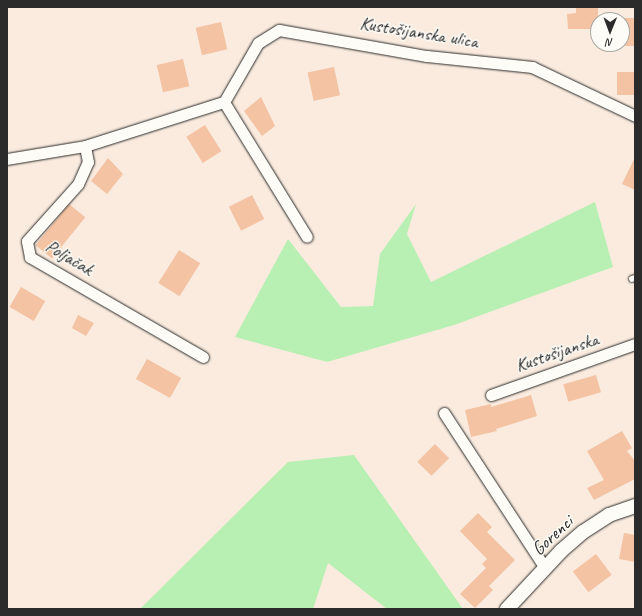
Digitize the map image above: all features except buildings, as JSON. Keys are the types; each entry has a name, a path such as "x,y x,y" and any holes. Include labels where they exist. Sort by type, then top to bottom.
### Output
{"street":[{"name":"Kustošijanska ulica","path":"224,102 258,44 279,30 427,56 532,67 635,116"},
{"path":"7,159 85,146 224,102 307,237"},
{"name":"Poljačak","path":"85,146 88,162 78,184 27,241 30,258 203,357"},
{"name":"Kustošijanska","path":"491,395 635,344"},
{"path":"444,413 545,568"},
{"name":"Gorenci","path":"507,609 561,551 597,522 635,506"}],"green space":[{"path":"595,202 613,267 454,325 327,362 235,337 288,239 341,307 373,306 380,254 416,204 407,234 431,282"},
{"path":"354,455 463,609 387,609 328,563 313,609 140,609 288,462"}]}
